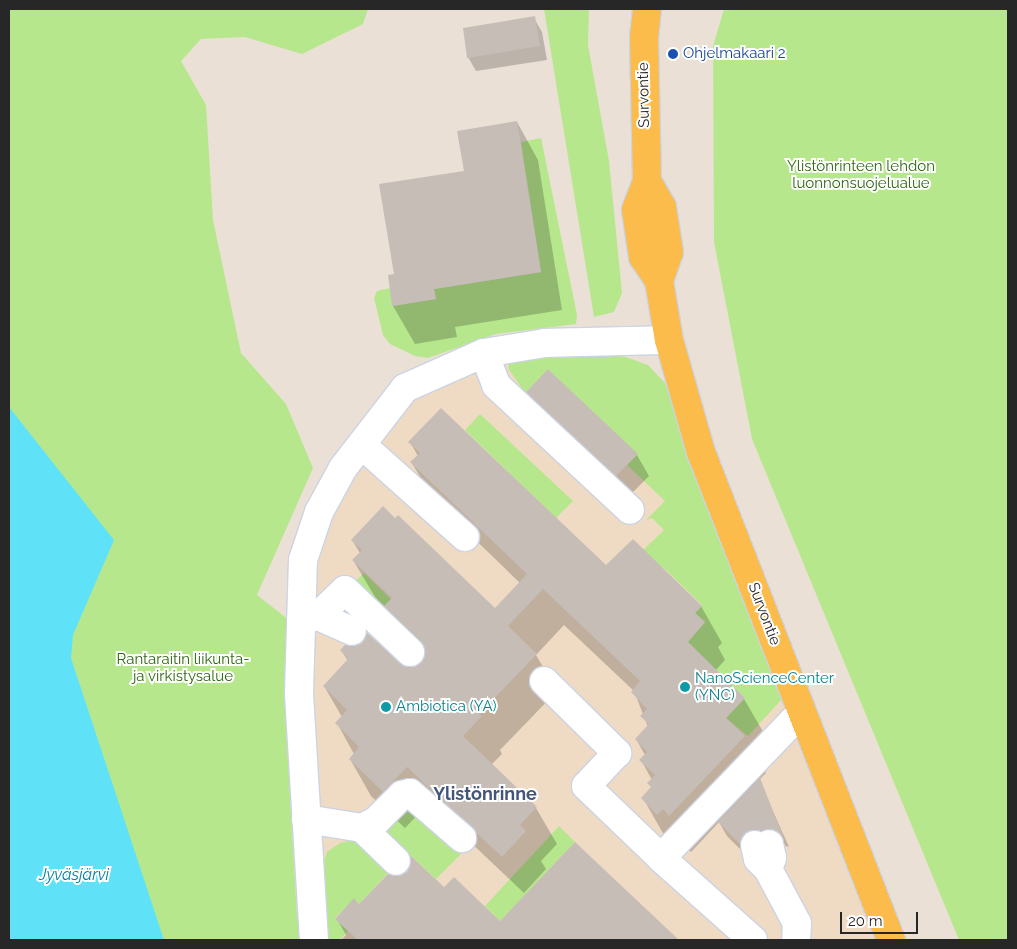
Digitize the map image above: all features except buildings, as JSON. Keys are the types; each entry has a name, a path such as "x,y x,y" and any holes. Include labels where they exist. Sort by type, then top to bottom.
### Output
{"main road":[{"name":"Survontie","path":"647,9 644,38 647,181 636,210 643,257 659,281 669,340 701,452 891,940"}],"lane":[{"path":"314,940 299,693 309,618 303,560 309,536 343,468 406,388 484,353 545,343 669,340"},
{"path":"484,353 496,385 630,510"},
{"path":"362,445 465,538"},
{"path":"309,618 345,590 410,652"},
{"path":"309,618 352,632"},
{"path":"544,681 617,753 586,786 661,858 753,940"},
{"path":"661,858 793,721 803,717"},
{"path":"362,828 376,821 402,795 410,793 462,838"},
{"path":"306,819 362,828 396,861"},
{"path":"764,852 797,923 796,940"}],"shaded area":[{"path":"520,354 626,357 648,365 665,383 876,940 328,940 310,690 316,560 331,513 357,468 415,399 451,376"}],"green space":[{"name":"Rantaraitin liikunta- ja virkistysalue","path":"9,9 368,9 363,24 302,54 245,37 201,39 181,61 206,105 213,220 241,353 286,404 313,468 257,595 289,620 286,660 288,761 297,917 302,940 96,940 9,523"},
{"path":"544,9 589,9 588,45 609,161 622,293 614,312 594,317"},
{"name":"Ylistönrinteen lehdon luonnonsuojelualue","path":"724,9 1008,9 1008,940 959,940 752,439 714,242 713,46"},
{"path":"541,138 577,315 576,324 496,334 428,358 415,356 390,344 383,335 374,298 377,291 390,288 393,306 436,299 434,289 541,272 521,142"},
{"path":"580,352 626,357 648,365 665,383 782,693 782,699 748,736 726,718 745,698 688,642 705,622 695,613 702,605 665,569 637,556 664,530 652,518 646,520 665,501 627,465 637,454 548,369 525,393 508,368 511,357"},
{"path":"480,414 573,501 556,518 465,430"},
{"path":"364,573 432,640 419,654 349,588"},
{"path":"411,807 461,854 436,879 408,853 404,856 383,836 384,829 404,808"},
{"path":"559,826 575,842 500,921 485,906"},
{"path":"352,840 372,848 392,869 359,904 354,899 335,918 348,931 340,940 328,940 322,867 327,852 340,843"}],"water":[{"name":"Jyväsjärvi","path":"9,407 114,540 73,635 71,658 164,940 9,940"}],"place":[{"name":"Ohjelmakaari 2","path":"673,54"},
{"name":"NanoScienceCenter (YNC)","path":"685,687"},
{"name":"Ambiotica (YA)","path":"386,707"}],"district":[{"name":"Ylistönrinne","path":"485,794"}]}
